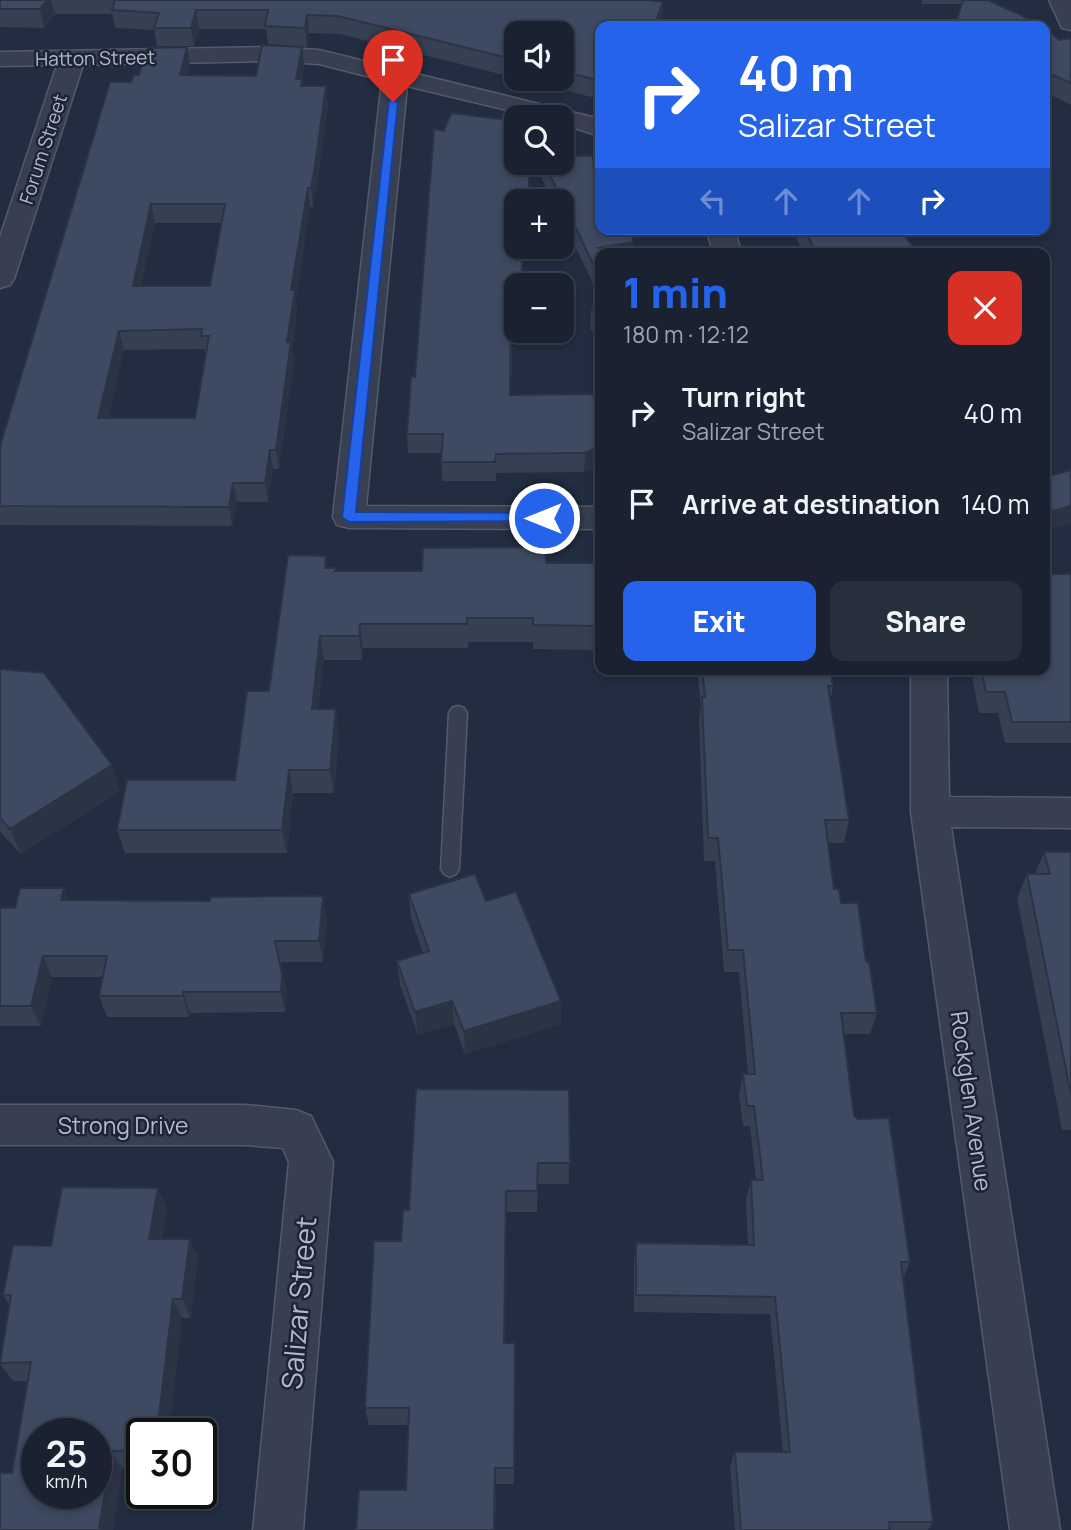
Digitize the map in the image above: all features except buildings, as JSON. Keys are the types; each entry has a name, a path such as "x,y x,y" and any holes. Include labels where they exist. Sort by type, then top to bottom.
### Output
{"street":[{"path":"1061,0 1071,23"},
{"name":"Hatton Street","path":"0,58 271,54 319,57 595,126"},
{"name":"Forum Street","path":"0,279 72,59"},
{"path":"396,75 349,517 595,518"},
{"name":"Rockglen Avenue","path":"929,675 930,812 1035,1530"},
{"path":"930,812 1071,813"},
{"name":"Strong Drive","path":"0,1125 246,1125"},
{"name":"Salizar Street","path":"246,1125 296,1130 311,1163 278,1530"}],"lane":[{"path":"450,869 458,713"}],"route":[{"path":"393,102 349,517 544,518"}]}
